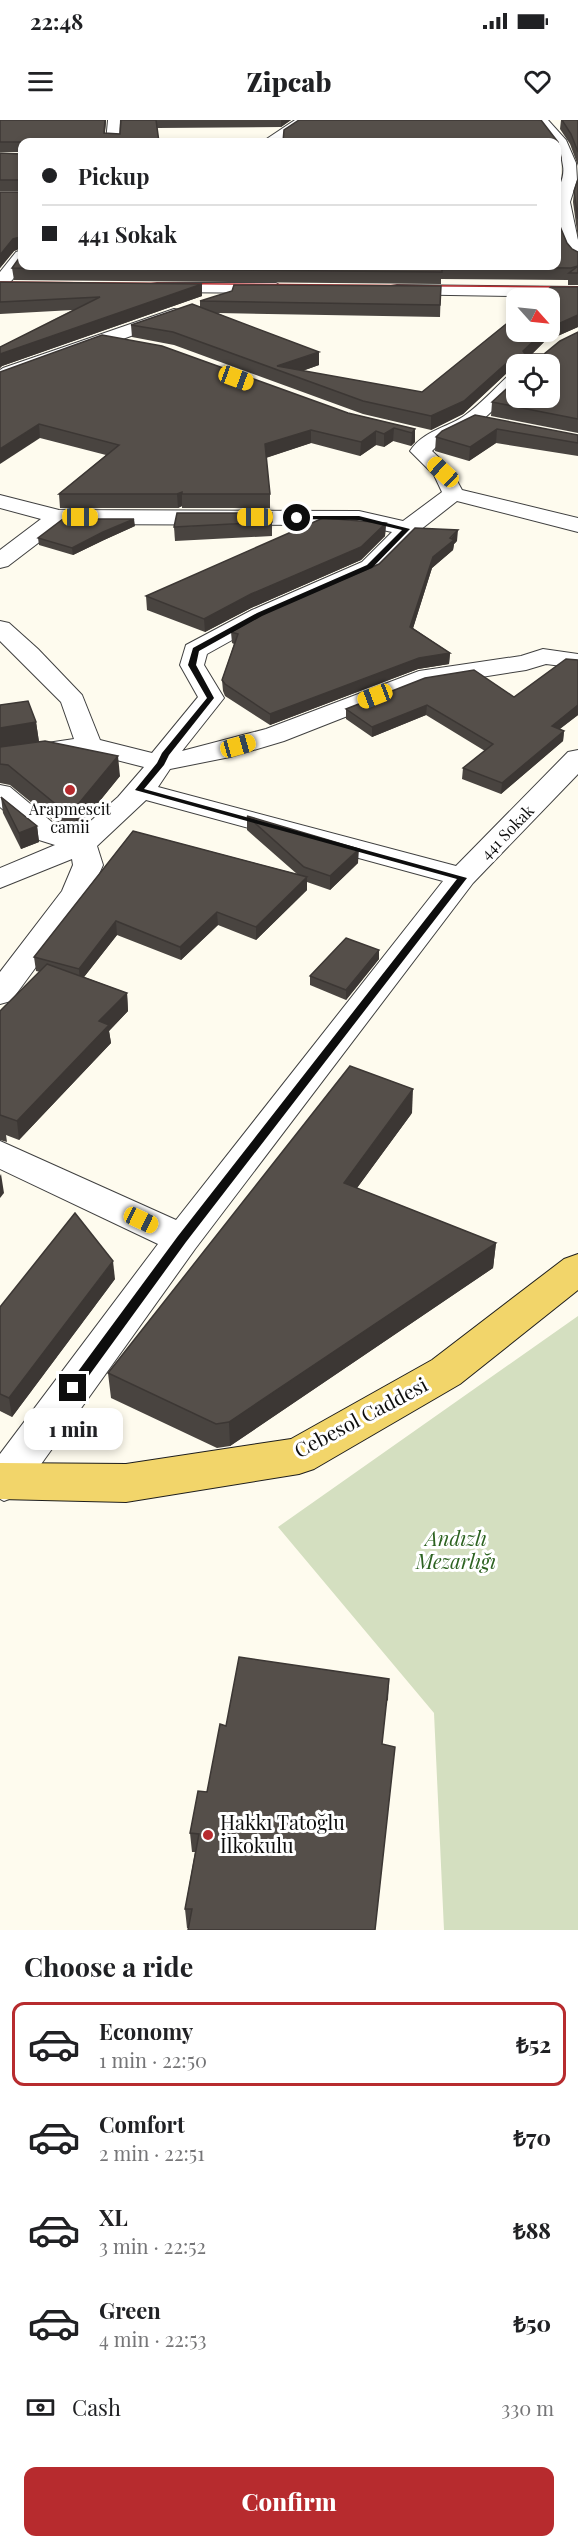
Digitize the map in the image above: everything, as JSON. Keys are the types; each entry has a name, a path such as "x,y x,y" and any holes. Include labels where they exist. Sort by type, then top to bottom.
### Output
{"main road":[{"name":"Cebesol Caddesi","path":"2,1481 126,1483 299,1456 446,1372 578,1269"}],"street":[{"path":"113,138 114,120"},
{"path":"275,138 304,120"},
{"path":"526,121 566,123"},
{"path":"543,122 559,138"},
{"path":"566,148 570,179 563,200 568,239 578,257"},
{"path":"0,285 18,260"},
{"path":"0,285 24,287"},
{"path":"142,288 295,289"},
{"path":"3,374 249,288"},
{"path":"377,290 578,292"},
{"path":"99,339 133,345"},
{"path":"453,494 443,472 422,441 471,420 506,388"},
{"path":"471,420 492,424"},
{"path":"453,494 578,525"},
{"path":"1,880 82,844 139,790 211,698 192,665 195,650 260,615 370,567 407,529 453,494"},
{"path":"0,501 58,517 359,518 407,529"},
{"path":"0,561 58,517"},
{"path":"0,628 29,654 73,700 89,745"},
{"path":"0,758 89,745 161,763 220,751 275,735 419,679 526,663 543,656 578,661"},
{"name":"441 Sokak","path":"2,1481 182,1239 462,878 578,758"},
{"path":"139,790 462,878"},
{"path":"0,793 49,834 82,844"},
{"path":"0,994 76,892 88,865 82,844"},
{"path":"0,1154 182,1239"}],"green space":[{"name":"Andızlı Mezarlığı","path":"578,1316 578,1930 444,1930 434,1713 278,1527"}],"building":[{"path":"0,120 105,120 104,133 120,134 121,120 156,120 158,138 18,138 18,142 0,142"},
{"path":"299,120 541,120 555,138 283,138 284,130"},
{"path":"562,120 578,120 578,152 571,134"},
{"path":"0,153 18,154 18,180 0,180"},
{"path":"578,179 578,219 574,191"},
{"path":"0,192 18,192 18,238 13,239 0,255"},
{"path":"561,229 567,243 578,252 578,266 561,268"},
{"path":"18,260 18,268 12,268"},
{"path":"578,266 578,273 569,273"},
{"path":"227,270 442,270 442,272"},
{"path":"0,282 202,284 0,354 0,347 100,297 0,302"},
{"path":"234,285 441,286 440,305 200,301 232,291"},
{"path":"578,287 578,315 560,323 560,288 550,288"},
{"path":"192,304 319,352 277,366 422,392 506,324 506,342 532,342 523,351 525,354 506,354 506,364 464,401 431,416 363,401 173,332 131,325"},
{"path":"578,332 578,419 522,408 560,408 560,354 544,354 560,341"},
{"path":"102,335 162,346 348,413 415,429 412,433 394,428 384,434 376,431 361,442 311,430 265,444 270,494 182,494 182,492 177,494 59,494 119,445 39,424 0,449 0,372"},
{"path":"506,389 506,405 492,402"},
{"path":"475,415 578,435 578,443 497,429 470,447 436,437 442,431"},
{"path":"177,513 272,513 272,522 174,527"},
{"path":"323,518 386,523 361,547 251,594 204,619 146,596"},
{"path":"63,519 134,519 72,548 38,538"},
{"path":"415,528 458,530 450,538 454,540 433,557 410,627 450,653 419,658 270,714 225,684 222,680 238,634 231,632 269,611 379,564"},
{"path":"566,659 578,660 578,705 552,726 564,731 502,783 463,768 493,744 427,705 372,727 346,709 425,678 474,670 514,697"},
{"path":"28,701 36,722 0,728 0,705"},
{"path":"45,741 118,756 75,808 58,806 8,765 0,764 0,747"},
{"path":"1,797 37,826 19,833"},
{"path":"247,816 359,849 330,876 304,867"},
{"path":"133,831 307,877 256,927 217,912 180,947 116,921 79,969 34,957"},
{"path":"346,938 379,950 346,990 310,976"},
{"path":"47,964 127,993 99,1021 109,1025 17,1121 0,1115 0,1011"},
{"path":"350,1066 413,1089 344,1183 496,1243 229,1422 216,1424 108,1373"},
{"path":"75,1213 113,1261 9,1398 0,1394 0,1307"},
{"path":"239,1657 389,1679 382,1744 395,1747 375,1930 188,1930 192,1909 185,1909 199,1834 190,1833 198,1791 207,1792 220,1724 226,1726"}],"tram line":[{"path":"0,282 578,287"}],"place":[{"name":"Arapmescit camii","path":"70,790"},
{"name":"Hakkı Tatoğlu İlkokulu","path":"208,1835"}],"route":[{"path":"73,1388 182,1239 462,878 139,790 211,698 192,665 195,650 260,615 370,567 407,529 359,518 297,518"}]}
